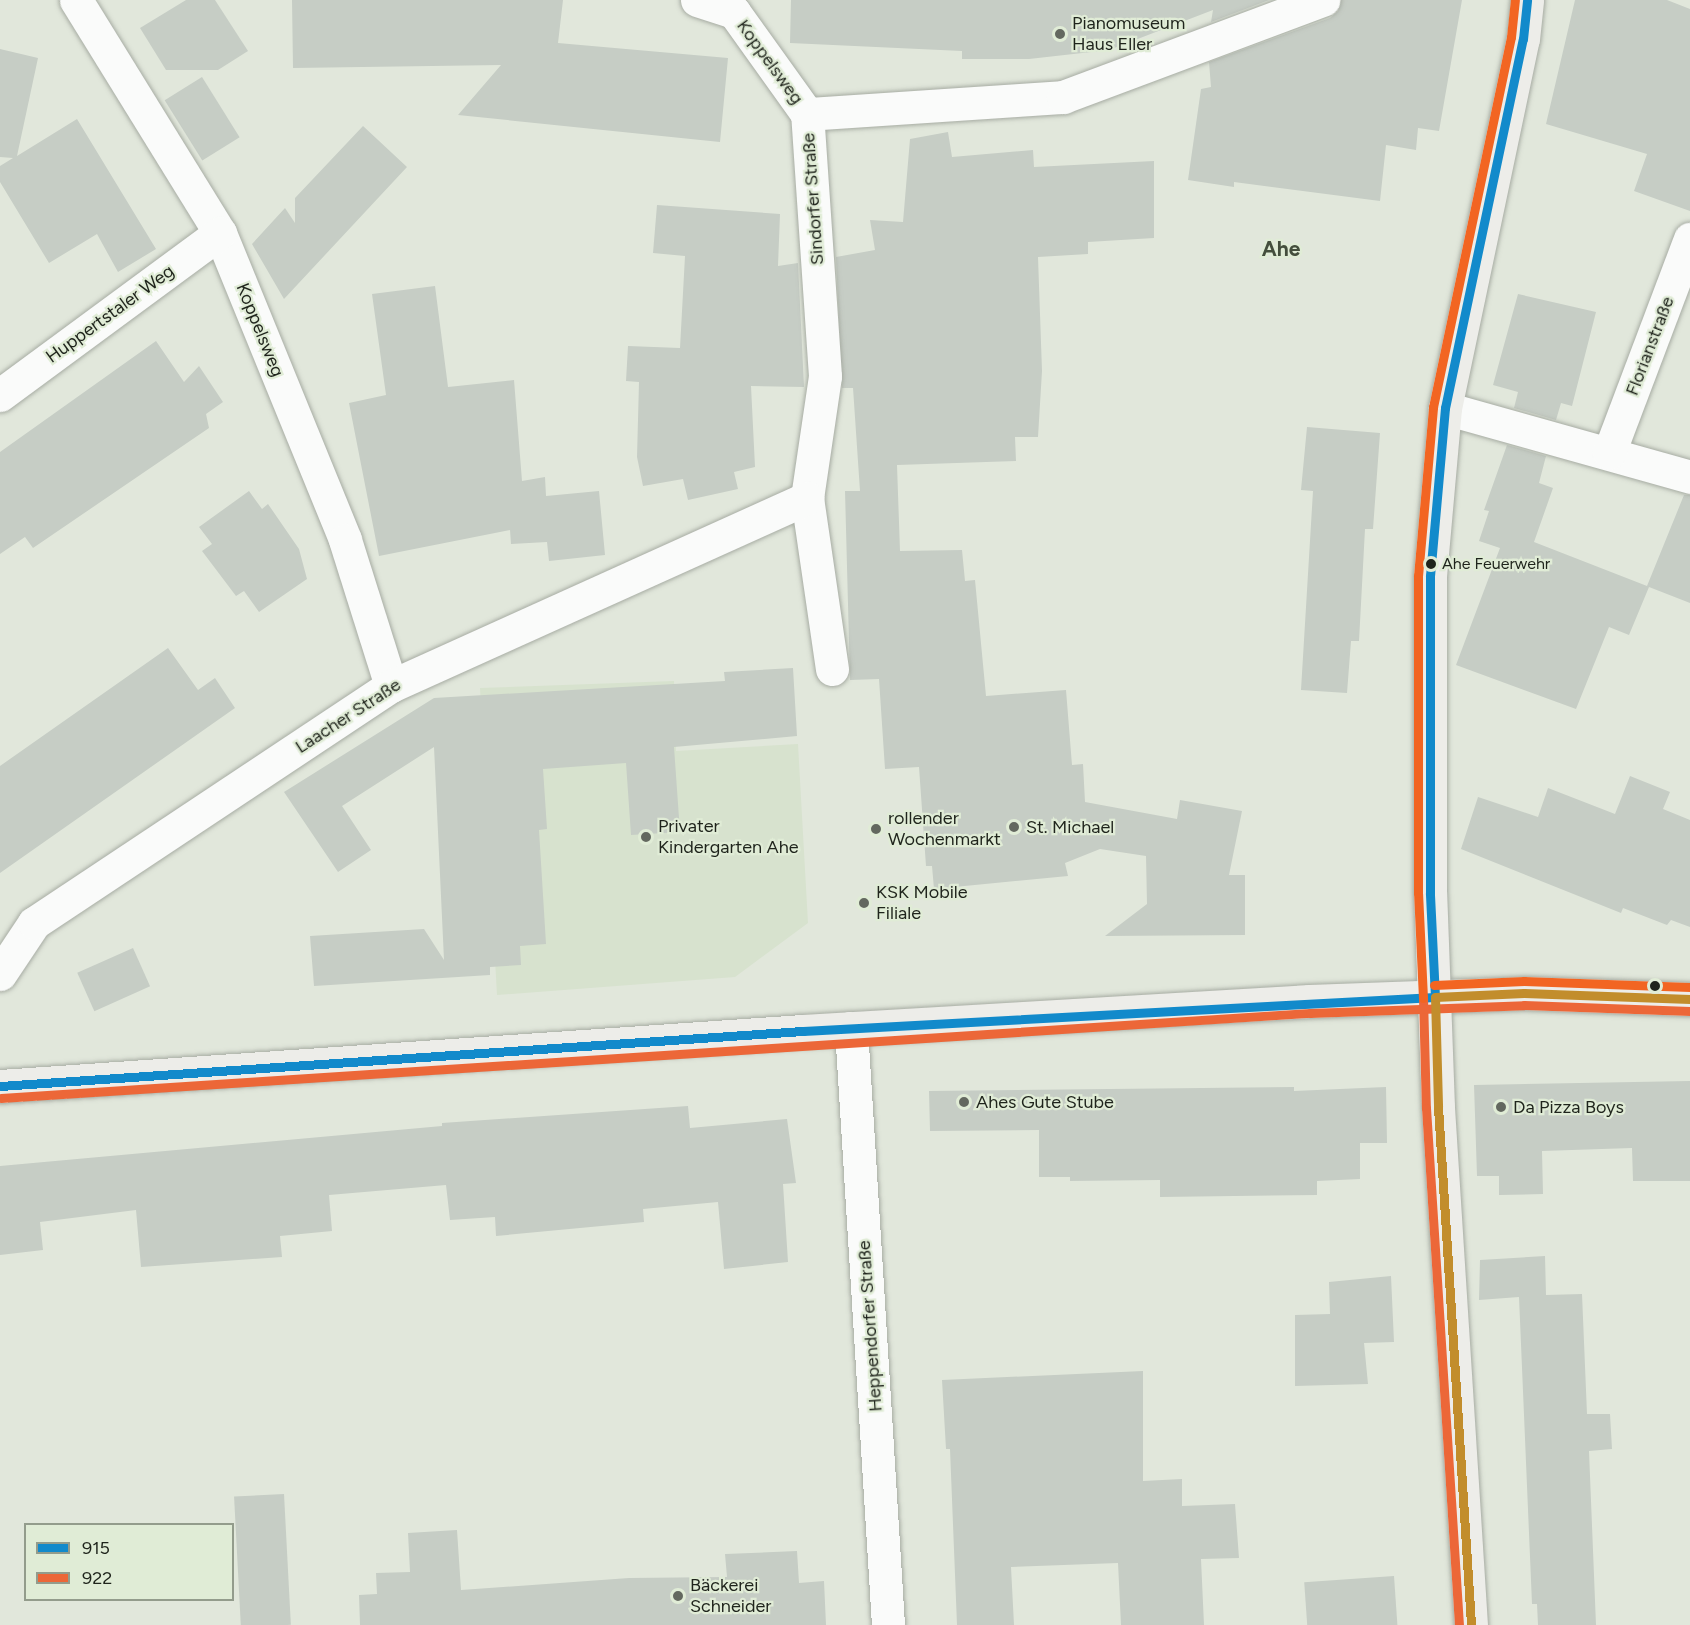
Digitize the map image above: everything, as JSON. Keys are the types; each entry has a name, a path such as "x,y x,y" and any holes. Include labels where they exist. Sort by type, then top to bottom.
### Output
{"street":[{"name":"Koppelsweg","path":"76,0 220,233 345,540 392,686"},
{"name":"Koppelsweg","path":"697,0 734,12 807,114"},
{"name":"Sindorfer Straße","path":"832,669 807,498 825,376 807,114 1063,97 1323,0"},
{"path":"1471,1625 1438,1107 1430,871 1430,576 1445,408 1523,39 1527,0"},
{"name":"Huppertstaler Weg","path":"0,395 220,233"},
{"name":"Florianstraße","path":"1609,453 1690,238"},
{"path":"1445,408 1690,477"},
{"name":"Laacher Straße","path":"0,974 34,923 392,686 807,498"},
{"path":"0,1086 851,1028 1435,997 1524,993 1690,999"},
{"name":"Heppendorfer Straße","path":"851,1028 888,1625"}],"shaded area":[{"name":"Privater Kindergarten Ahe","path":"674,681 676,751 798,744 808,923 735,977 497,995 480,688"}],"building":[{"path":"186,0 215,0 248,51 218,70 166,70 140,28"},
{"path":"292,0 563,0 558,43 728,58 720,142 458,115 501,65 293,68"},
{"path":"791,0 1269,0 1211,22 1213,10 1109,50 1029,59 962,59 962,51 790,43"},
{"path":"1341,0 1462,0 1439,131 1418,128 1416,150 1386,145 1380,201 1234,182 1234,187 1188,180 1201,89 1211,87 1209,62 1330,18 1338,11"},
{"path":"1575,0 1667,0 1690,9 1690,211 1634,191 1647,154 1546,124"},
{"path":"0,49 38,58 17,156 77,119 156,249 118,272 97,234 49,263 0,182 0,166 13,158 0,157"},
{"path":"202,77 240,137 202,161 165,100"},
{"path":"363,126 407,167 284,299 252,244 285,208 295,223 295,198"},
{"path":"948,132 952,157 1033,150 1034,167 1154,161 1154,238 1088,242 1088,254 1038,257 1042,371 1038,437 1015,437 1016,461 897,465 900,551 962,550 965,581 975,580 986,696 1066,690 1072,765 1083,764 1085,802 1177,819 1180,800 1242,811 1229,875 1245,875 1245,935 1105,936 1147,904 1146,856 1100,849 1065,863 1068,876 934,889 932,866 926,866 919,767 885,769 879,679 850,680 845,491 860,491 853,388 842,388 836,257 875,250 870,220 903,222 910,139"},
{"path":"657,205 780,214 778,266 798,263 804,387 751,386 755,467 734,472 738,489 688,500 683,479 643,486 637,457 639,382 626,381 628,346 680,348 685,256 653,253"},
{"path":"435,286 448,387 514,380 522,481 545,477 546,496 599,491 605,555 549,561 547,542 511,544 510,530 379,556 349,403 386,395 372,294"},
{"path":"1518,294 1596,312 1572,406 1561,403 1556,420 1514,408 1518,392 1493,385"},
{"path":"156,341 184,382 199,366 223,402 206,414 209,428 33,548 25,537 0,554 0,452"},
{"path":"1307,427 1380,433 1373,529 1365,529 1359,641 1351,641 1347,693 1301,690 1313,491 1301,490"},
{"path":"1507,445 1546,456 1539,483 1553,488 1534,542 1647,586 1684,495 1690,495 1690,603 1649,587 1629,635 1609,627 1576,709 1456,665 1500,548 1479,541 1489,511 1484,510"},
{"path":"249,491 262,509 268,504 299,549 307,579 259,612 244,591 236,596 202,551 212,544 199,527"},
{"path":"168,648 198,690 215,678 235,708 0,873 0,766"},
{"path":"793,668 797,736 674,747 680,832 631,835 626,763 543,769 547,829 539,830 546,944 520,946 521,965 490,967 490,975 314,986 310,936 424,929 444,960 434,747 342,806 371,850 338,872 284,792 434,698 725,681 724,672"},
{"path":"1630,776 1670,792 1663,809 1690,820 1690,927 1671,920 1667,925 1623,908 1621,913 1461,849 1478,797 1538,817 1548,788 1615,814"},
{"path":"133,948 150,986 94,1011 77,973"},
{"path":"1690,1081 1690,1181 1633,1181 1632,1148 1542,1151 1543,1194 1499,1195 1499,1176 1477,1176 1474,1085"},
{"path":"1294,1087 1294,1091 1386,1087 1387,1143 1360,1143 1360,1179 1317,1181 1317,1195 1160,1197 1160,1180 1070,1181 1070,1177 1039,1177 1039,1130 930,1131 929,1091"},
{"path":"688,1106 690,1128 787,1119 796,1183 783,1184 788,1262 724,1269 718,1202 643,1209 644,1222 496,1236 495,1217 450,1220 446,1185 329,1195 332,1231 280,1236 282,1257 141,1267 136,1210 40,1222 43,1250 0,1255 0,1166 442,1126 442,1123"},
{"path":"1545,1256 1546,1295 1582,1294 1587,1414 1610,1414 1612,1449 1589,1451 1596,1625 1538,1625 1537,1604 1532,1604 1519,1297 1479,1300 1480,1260"},
{"path":"1391,1276 1394,1342 1364,1343 1368,1384 1295,1386 1295,1315 1330,1314 1329,1282"},
{"path":"1143,1371 1143,1481 1182,1479 1182,1506 1235,1504 1239,1558 1201,1559 1204,1625 1121,1625 1118,1563 1011,1567 1014,1625 957,1625 950,1449 946,1449 942,1380"},
{"path":"284,1494 291,1625 241,1625 234,1497"},
{"path":"457,1530 461,1590 629,1578 727,1577 725,1554 797,1551 799,1583 824,1581 826,1625 360,1625 359,1595 377,1594 376,1573 410,1572 408,1533"},
{"path":"1394,1576 1397,1625 1307,1625 1304,1582"}],"transit line":[{"path":"1423,998 1418,893 1418,576 1433,407 1511,37 1515,0"},
{"name":"915","path":"1435,997 1430,893 1430,576 1445,408 1523,39 1527,0"},
{"path":"1434,985 1524,981 1690,987"},
{"path":"1435,997 1524,993 1690,999"},
{"name":"922","path":"1423,997 1426,1108 1459,1625"},
{"name":"915","path":"0,1086 803,1031 1435,997"},
{"path":"1435,997 1438,1107 1471,1625"},
{"name":"922","path":"1,1098 1310,1013 1524,1005 1690,1011"}],"place":[{"name":"Pianomuseum Haus Eller","path":"1060,34"},
{"name":"Ahe Feuerwehr","path":"1431,564"},
{"name":"St. Michael","path":"1014,827"},
{"name":"rollender Wochenmarkt","path":"876,829"},
{"name":"Privater Kindergarten Ahe","path":"646,837"},
{"name":"KSK Mobile Filiale","path":"864,903"},
{"name":"Ahes Gute Stube","path":"964,1102"},
{"name":"Da Pizza Boys","path":"1501,1107"},
{"name":"Bäckerei Schneider","path":"678,1596"}],"district":[{"name":"Ahe","path":"1281,249"}]}
